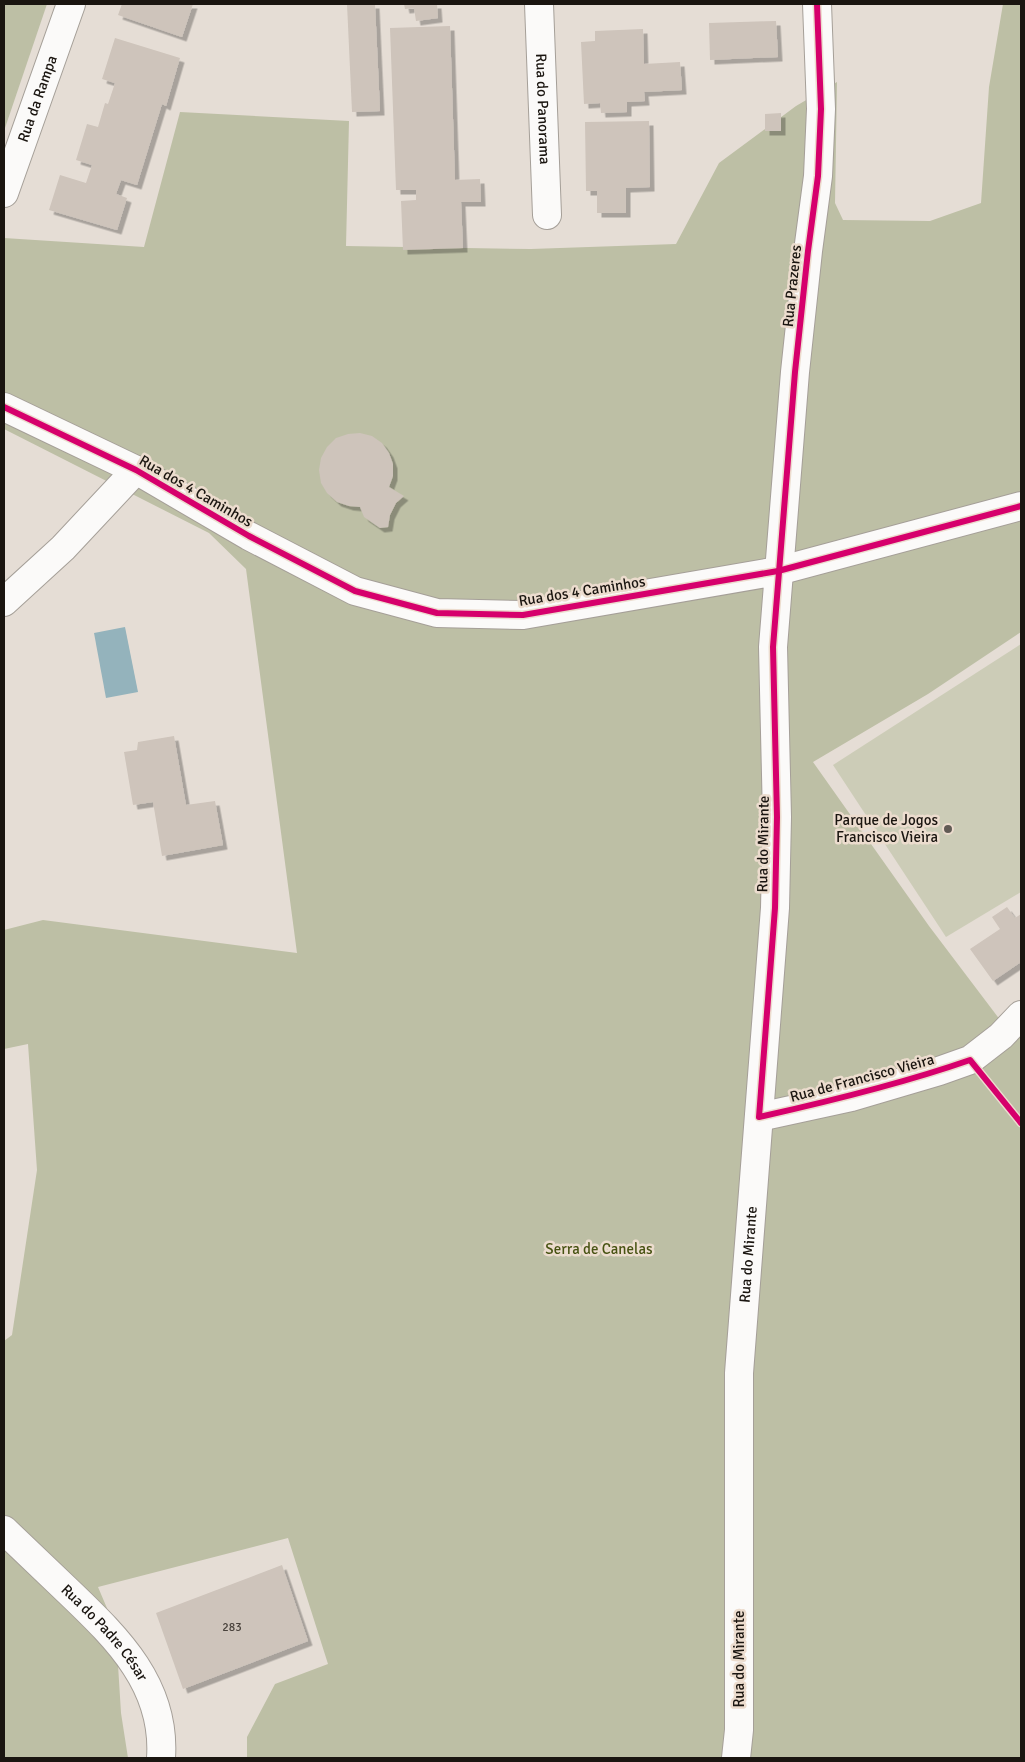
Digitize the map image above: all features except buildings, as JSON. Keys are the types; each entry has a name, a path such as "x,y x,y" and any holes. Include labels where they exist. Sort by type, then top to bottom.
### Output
{"street":[{"name":"Rua da Rampa","path":"4,193 71,4"},
{"name":"Rua do Panorama","path":"539,4 546,215"},
{"name":"Rua Prazeres","path":"778,571 795,372 818,176 821,109 817,4"},
{"name":"Rua dos 4 Caminhos","path":"4,407 136,470 249,536 356,591 437,613 523,614 778,571 1021,506"},
{"path":"4,602 62,548 136,470"},
{"name":"Rua do Mirante","path":"736,1758 739,1730 739,1373 775,908 777,817 773,647 778,571"},
{"name":"Rua de Francisco Vieira","path":"759,1117 851,1097 970,1060 1001,1036 1021,1015"},
{"name":"Rua do Padre César","path":"4,1530 79,1601 127,1652 140,1671 155,1707 160,1731 161,1758"}],"green space":[{"path":"4,4 47,4 4,131"},
{"name":"Serra de Canelas","path":"1003,4 1021,4 1021,632 928,694 813,762 929,926 1013,1037 1021,1029 1021,1758 247,1758 247,1737 275,1684 328,1664 288,1538 98,1587 112,1620 118,1665 121,1713 128,1758 4,1758 4,1341 12,1335 37,1170 28,1044 4,1049 4,930 43,920 297,953 246,569 209,533 4,429 4,238 144,247 180,112 349,121 346,246 531,249 676,244 719,163 796,106 837,82 835,203 843,220 930,221 981,203 989,87"},
{"name":"Parque de Jogos Francisco Vieira","path":"1021,644 1021,892 946,937 833,765"}],"water":[{"path":"125,627 138,692 106,698 94,633"}],"cycle path":[{"path":"817,4 821,109 818,176 795,372 773,647 777,817 775,908 759,1117 866,1092 970,1060 1021,1123"},
{"path":"4,407 136,470 249,536 355,591 437,613 523,615 778,571 1021,506"}],"place":[{"name":"Parque de Jogos Francisco Vieira","path":"948,829"}]}
